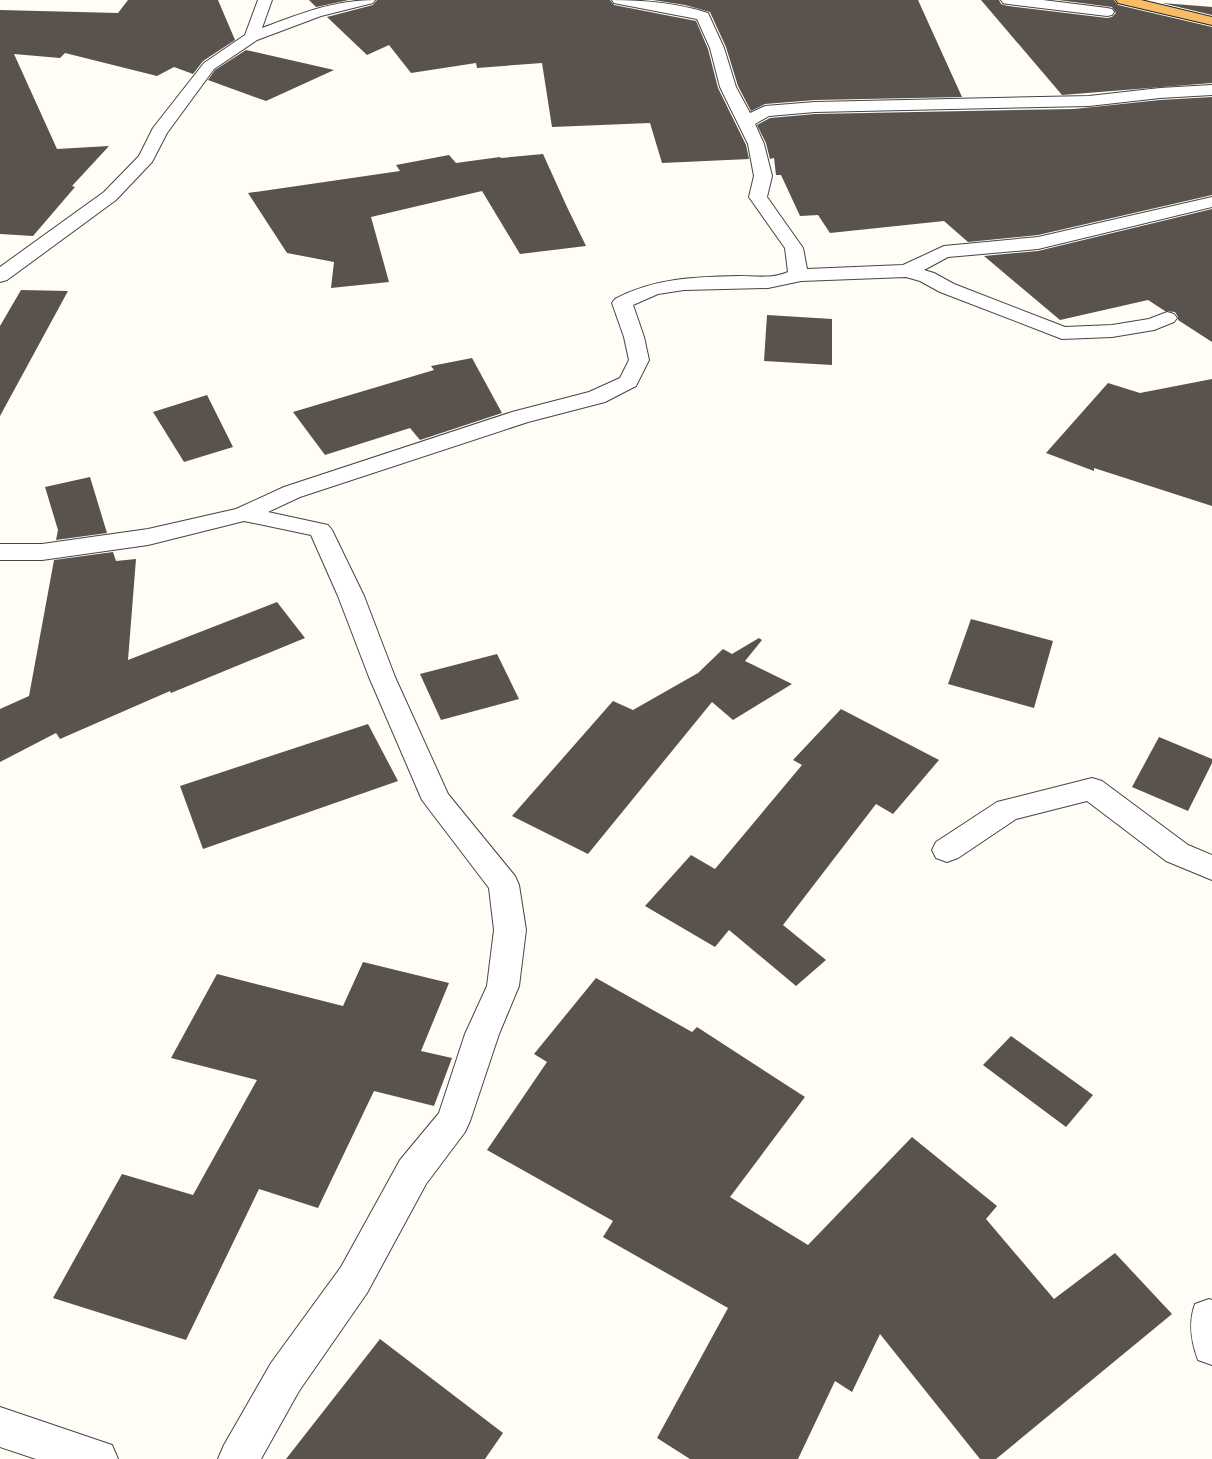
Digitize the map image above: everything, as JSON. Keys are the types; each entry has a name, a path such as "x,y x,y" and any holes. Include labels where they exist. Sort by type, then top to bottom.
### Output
{"highway":[{"path":"1123,0 1212,21"}],"street":[{"path":"252,37 257,18 265,0"},
{"path":"0,276 110,196 146,158 159,132 209,66 252,37 316,13 368,0"},
{"path":"619,0 691,12 703,16 717,48 728,87 756,144 763,176 758,197 794,248 798,275"},
{"path":"1008,0 1107,12"},
{"path":"746,122 765,111 815,107 950,103 1027,104 1089,101 1160,93 1212,90"},
{"path":"907,271 944,252 1038,243 1212,202"},
{"path":"0,552 42,552 148,537 244,514 301,489 520,417 597,397 629,382 639,360 634,337 622,303 637,294 683,283 761,282 789,280 798,275 907,271 927,277 947,288 1062,333 1112,331 1154,324 1167,318"},
{"path":"238,1459 286,1377 354,1280 413,1172 453,1121 482,1034 503,986 510,930 504,885 436,800 382,677 351,596 320,530 244,514"},
{"path":"947,850 1007,810 1092,789 1177,853 1212,868"},
{"path":"0,1427 98,1459"}],"building":[{"path":"128,0 218,0 235,40 203,61 193,74 174,67 157,76 65,53 60,58 14,54 57,149 109,146 72,186 75,187 33,236 0,234 0,10 118,13"},
{"path":"309,0 349,0 316,7"},
{"path":"377,0 610,0 614,5 696,21 708,49 718,88 746,145 749,159 662,163 650,123 552,127 542,63 477,68 476,63 411,73 389,45 367,55 327,17 373,5"},
{"path":"653,0 918,0 962,97 815,100 765,104 751,111 738,86 726,47 710,12 685,5"},
{"path":"981,0 999,0 1001,4 1008,6 1107,18 1112,17 1116,13 1112,7 1058,0 1114,0 1118,5 1212,27 1212,83 1062,95"},
{"path":"1162,3 1212,7 1212,15"},
{"path":"246,50 334,70 266,101 208,80 215,70"},
{"path":"1212,97 1212,195 1038,235 968,242 944,221 830,233 818,215 800,216 781,175 776,175 774,158 770,159 766,143 757,125 770,118 815,114 1074,109 1160,100"},
{"path":"543,154 586,246 520,254 482,191 371,217 389,282 331,288 334,262 287,253 248,193 400,171 396,165 449,155 456,163"},
{"path":"1212,209 1212,342 1178,320 1175,312 1165,311 1148,300 1060,320 984,256 1038,251"},
{"path":"21,290 68,291 0,416 0,326"},
{"path":"767,315 832,319 832,365 764,361"},
{"path":"472,358 502,413 420,440 410,428 325,455 293,412 434,370 431,366"},
{"path":"1212,379 1212,506 1094,468 1094,471 1046,453 1108,383 1140,393"},
{"path":"207,395 233,447 184,462 153,412"},
{"path":"90,477 107,533 56,540 58,530 45,487"},
{"path":"113,552 116,561 136,559 128,660 277,602 305,638 171,693 170,691 60,739 56,733 0,762 0,709 29,696 54,560"},
{"path":"971,619 1053,641 1034,708 948,684"},
{"path":"759,638 762,640 745,661 792,684 733,720 712,702 588,854 512,816 613,701 633,710 698,673 723,649 732,654"},
{"path":"497,654 519,699 441,720 420,674"},
{"path":"841,709 939,760 893,814 876,804 783,925 826,960 796,986 729,930 715,947 645,906 691,855 715,869 802,765 793,760"},
{"path":"368,724 398,781 203,849 180,786"},
{"path":"1159,737 1212,759 1212,763 1188,811 1132,787"},
{"path":"363,962 449,983 421,1051 452,1058 434,1106 374,1091 318,1208 259,1189 186,1340 53,1298 122,1174 193,1195 257,1080 171,1058 217,974 343,1006"},
{"path":"596,978 692,1032 697,1027 805,1097 730,1197 808,1245 912,1137 997,1206 986,1219 1054,1299 1115,1253 1172,1314 996,1459 980,1459 880,1334 852,1392 835,1381 798,1459 690,1459 657,1438 728,1308 603,1237 613,1221 487,1150 547,1062 534,1054"},
{"path":"1011,1036 1093,1095 1066,1127 983,1065"},
{"path":"380,1339 503,1433 485,1459 286,1459"}]}
